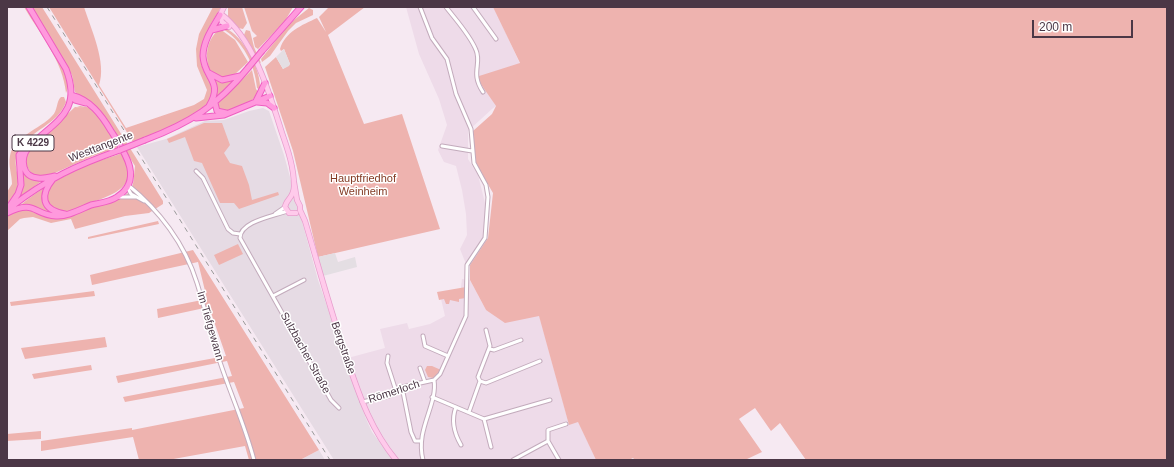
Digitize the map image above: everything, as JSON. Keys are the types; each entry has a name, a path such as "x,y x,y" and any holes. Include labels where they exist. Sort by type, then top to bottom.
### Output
{"main road":[{"name":"K 4229","path":"29,7 66,69 70,79 71,95 67,111 28,148 23,159 24,168 30,175 39,178 55,176"},
{"path":"206,110 215,95 216,90 207,71 203,55 212,30 224,7"},
{"name":"Westtangente","path":"7,210 41,184 55,176 195,118 215,103 243,75 300,7"},
{"path":"220,15 227,26 236,31"},
{"name":"Bergstraße","path":"220,15 247,45 270,96 293,168 294,193 291,199 286,202 286,209"},
{"path":"212,30 227,26"},
{"path":"207,71 222,80 229,80 243,75"},
{"path":"256,102 264,83"},
{"name":"K 4229","path":"7,210 18,194 21,185 18,160 20,151 58,118 71,95"},
{"path":"71,95 73,99 81,103 89,104"},
{"path":"7,213 17,208 28,207 53,216 65,214 117,197 127,185 131,170 127,157 98,111 89,104 71,95"},
{"path":"195,118 221,116 270,96"},
{"path":"256,102 266,103 274,108"},
{"path":"67,111 81,103"},
{"path":"215,103 217,111 229,113"},
{"path":"55,176 46,189 45,200 51,210 65,214"},
{"name":"Bergstraße","path":"294,182 297,200 300,203 298,212 307,229 329,306 362,402 380,439 396,460"},
{"path":"107,200 127,185"},
{"path":"291,199 297,200"},
{"path":"286,209 291,214 298,212"}],"street":[{"path":"420,7 432,38 447,59 456,94 470,124 474,163 487,191 486,236 467,265 466,316 440,374 434,380 435,388 423,427 421,441 423,460"},
{"path":"446,7 476,51 476,77 478,85 483,92"},
{"path":"473,7 496,39"},
{"path":"442,146 472,151"},
{"path":"196,170 204,178 228,229 233,233 240,234 246,226 286,209"},
{"name":"Im Tiefgewann","path":"127,185 129,191 136,197 146,202"},
{"name":"Im Tiefgewann","path":"127,185 157,212 173,234 193,271 215,346 246,431 254,460"},
{"name":"Im Tiefgewann","path":"117,197 136,197"},
{"name":"Sulzbacher Straße","path":"240,234 241,242 331,400 339,408"},
{"path":"273,296 304,280"},
{"path":"469,412 480,381 478,377 490,349 486,330"},
{"path":"423,336 425,346 448,356"},
{"path":"490,349 494,350 521,340"},
{"path":"388,356 387,363 396,391"},
{"path":"480,381 486,383 540,361"},
{"name":"Römerloch","path":"420,368 425,382"},
{"name":"Römerloch","path":"362,402 389,396 402,387 434,380"},
{"path":"402,387 412,432 416,441 421,441"},
{"path":"432,397 484,419 550,400"},
{"path":"456,407 452,416 457,438 461,445"},
{"path":"484,419 491,447"},
{"path":"559,460 548,441 548,430 566,424"},
{"path":"513,460 548,441"}],"shaded area":[{"path":"406,7 494,7 520,64 478,77 496,106 468,131 468,159 478,175 486,207 485,234 466,264 460,249 467,235 466,214 462,190 456,166 444,162 438,150 447,125 439,99 419,54"},
{"path":"284,49 290,64 283,69 276,57"},
{"path":"263,108 269,111 284,155 318,280 366,419 372,432 393,460 334,460 137,147 166,139 205,121 224,120 249,111"},
{"path":"335,253 338,262 355,257 357,267 323,276 318,257"},
{"path":"462,279 470,280 486,310 539,315 569,424 578,421 596,460 394,460 382,446 366,419 344,359 385,348 380,329 407,323 409,329 430,324 445,316 441,299 460,295"},
{"path":"319,450 325,460 300,460"}],"green space":[{"path":"24,7 26,7 38,24 61,63 68,86 66,93 64,81 56,59"},
{"path":"31,7 42,7 163,201 163,204 149,213 125,216 75,229 71,219 51,223 33,217 24,218 20,219 7,231 7,217 26,200 58,179 93,163 122,153 128,167 128,178 123,186 114,193 71,211 85,209 121,198 132,188 134,177 135,166 100,110 75,92 72,75"},
{"path":"49,7 84,7 100,56 101,76 99,85 126,128 194,105 204,99 207,90 197,66 196,49 199,34 213,7 221,7 205,36 201,52 203,69 213,85 213,92 210,100 205,106 186,118 163,130 133,142"},
{"path":"228,7 242,7 247,23 243,29 238,28 228,17"},
{"path":"244,7 293,7 285,21 258,49 255,47 253,38 257,36 252,31"},
{"name":"Hauptfriedhof Weinheim","path":"329,7 365,7 328,35 364,124 402,114 440,229 318,257 293,151 265,67 276,57 283,69 290,64 284,49 281,51 280,49 286,38 300,26 317,18 326,32 319,17"},
{"path":"493,7 1167,7 1167,460 806,460 780,423 771,431 755,408 739,419 762,452 745,460 635,460 633,458 629,460 596,460 578,422 569,425 539,316 505,323 486,310 470,280 470,265 488,238 493,193 476,164 473,150 473,131 492,114 496,106 476,77 520,63"},
{"path":"309,8 313,10 313,15 296,23 288,31 270,56 262,62 261,59 289,24"},
{"path":"225,28 238,38 250,54 258,73 260,90 257,88 254,71 247,54 236,40 223,29"},
{"path":"220,29 235,40 248,62 233,76 222,78 210,70 207,59 208,48 212,37"},
{"path":"246,30 250,31 254,47 261,63 244,35"},
{"path":"252,70 256,89 259,93 256,97 235,109 219,111 217,106 219,102"},
{"path":"210,76 216,80 223,81 236,79 212,103 217,90"},
{"path":"61,97 64,97 66,102 62,110 51,122 30,137 19,150 16,157 18,182 17,189 7,205 7,192 12,184 9,163 12,149 21,138 47,121 54,114 58,101"},
{"path":"75,107 85,108 77,107 93,108 120,147 93,156 48,176 37,176 31,173 25,163 29,150"},
{"path":"204,123 222,123 230,145 224,153 230,163 242,166 249,185 252,200 278,192 279,195 239,209 234,203 220,203 202,163 194,161 185,137 169,143 167,139"},
{"path":"22,169 43,180 19,198 23,183"},
{"path":"158,221 159,224 88,239 88,237"},
{"path":"238,244 243,254 219,265 214,255"},
{"path":"193,250 319,450 300,460 249,460 245,446 168,460 139,460 133,437 41,451 41,441 132,428 132,430 244,408 234,382 125,402 123,397 232,376 227,361 118,383 116,376 226,356 209,307 158,318 157,309 207,299 198,262 92,285 90,275"},
{"path":"466,287 466,298 459,299 459,302 450,300 449,304 446,304 444,299 439,300 437,292"},
{"path":"94,291 95,296 11,306 10,302"},
{"path":"105,337 107,347 25,359 21,348"},
{"path":"91,365 92,370 34,379 32,374"},
{"path":"427,366 432,366 441,370 433,378 428,377 425,370"},
{"path":"41,431 41,439 7,441 7,434"}],"railway":[{"path":"47,7 330,460"}]}
